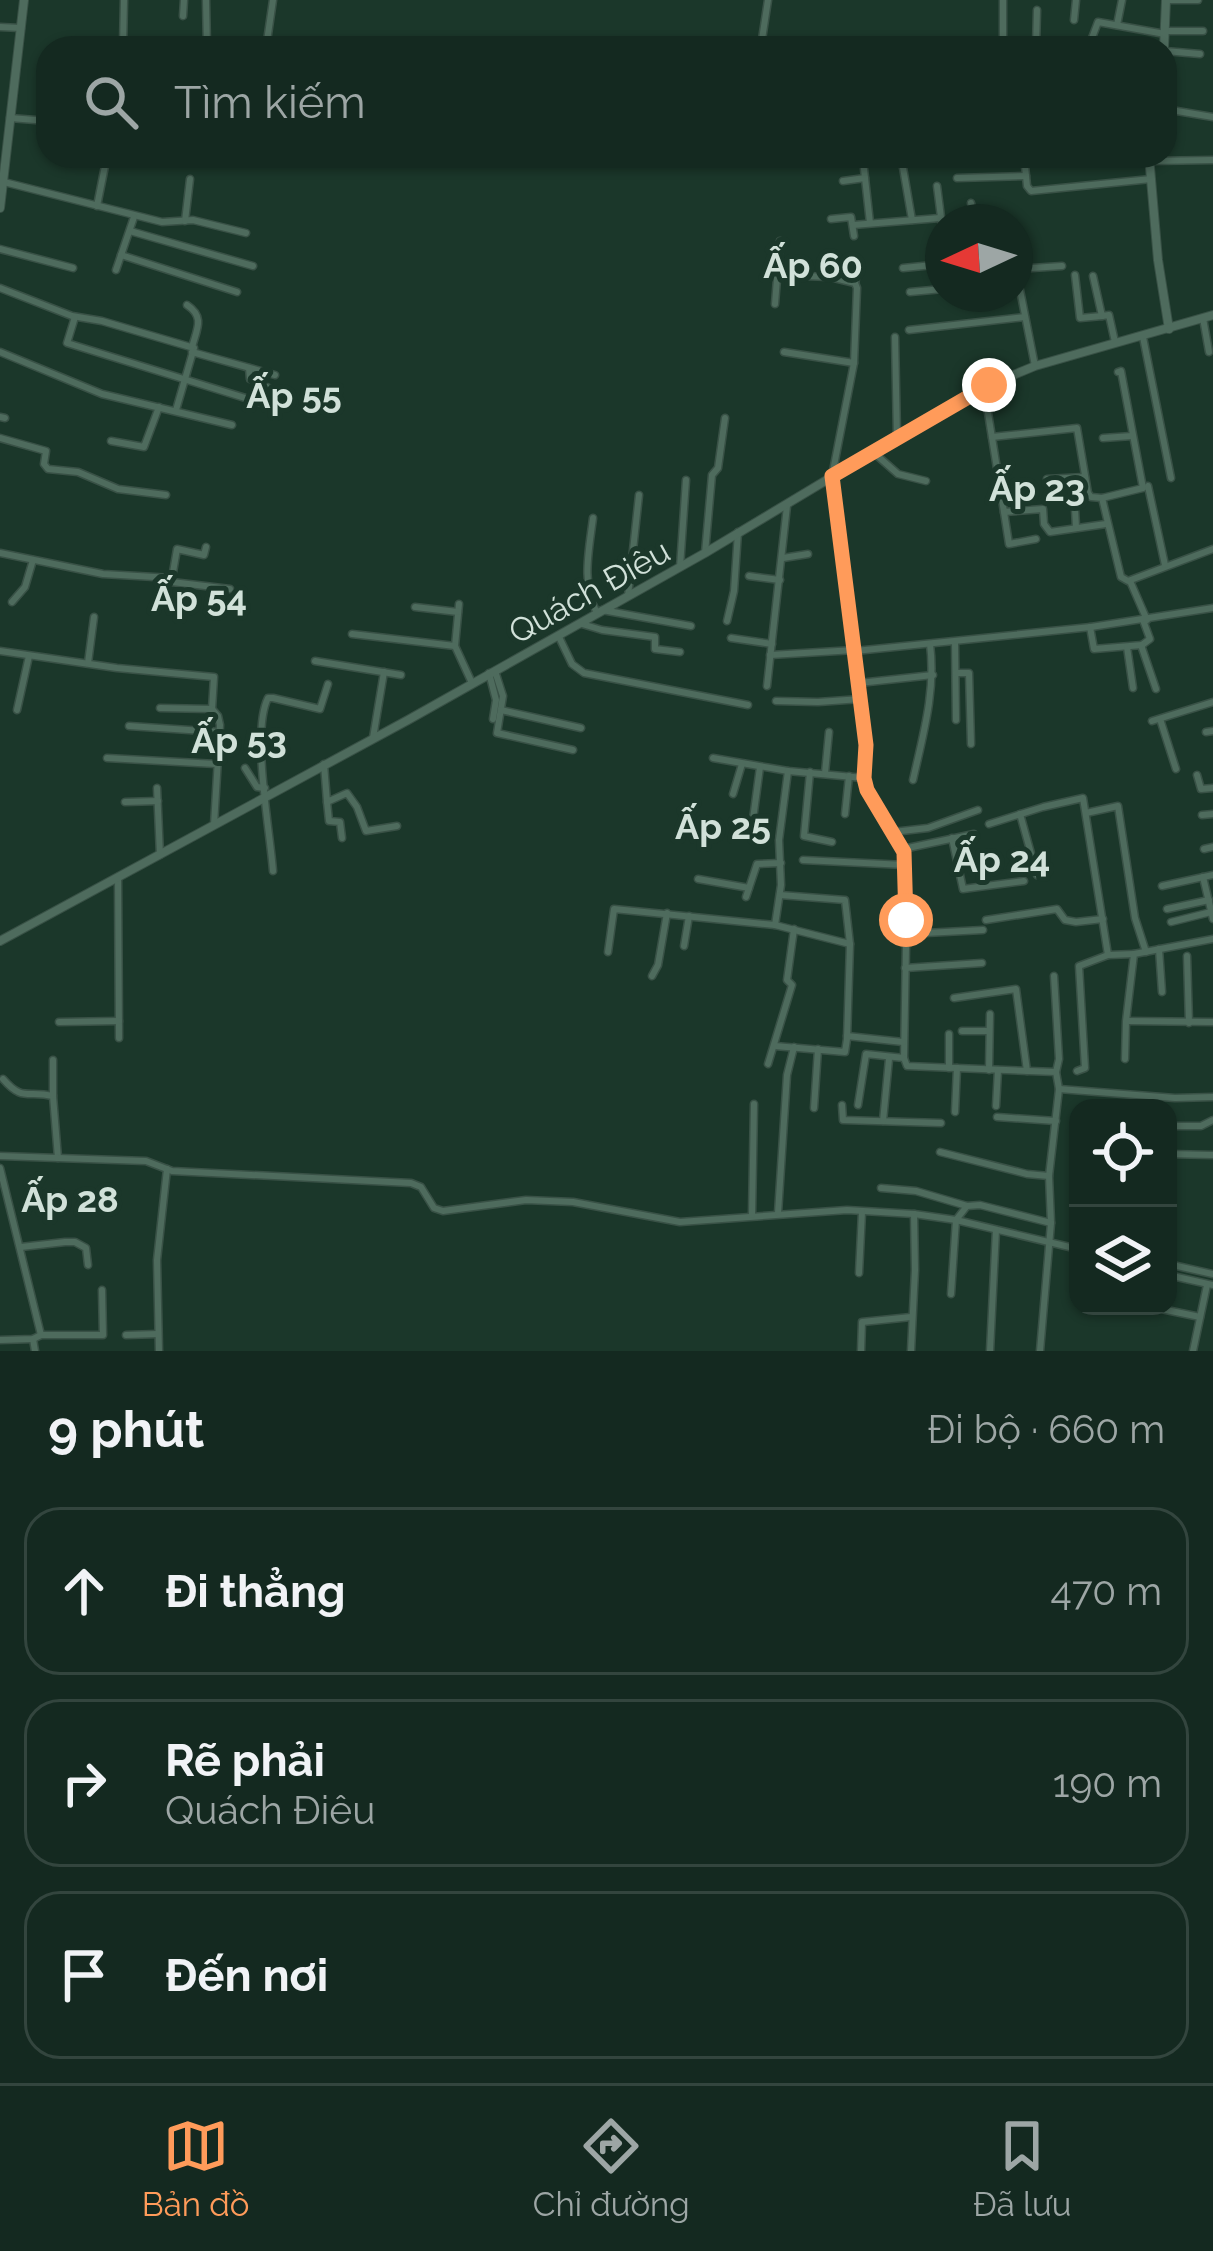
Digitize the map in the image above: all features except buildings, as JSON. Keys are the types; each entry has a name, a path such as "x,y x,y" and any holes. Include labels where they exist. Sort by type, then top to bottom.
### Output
{"main road":[{"path":"0,208 24,0"},
{"path":"1165,36 1166,0"},
{"path":"1150,168 1169,329"},
{"name":"Quách Điêu","path":"0,941 705,553 984,388 1035,366 1208,316"}],"street":[{"path":"122,36 124,0"},
{"path":"183,16 184,0"},
{"path":"206,0 207,36"},
{"path":"268,36 273,0"},
{"path":"762,36 768,0"},
{"path":"1003,0 1004,36"},
{"path":"1074,20 1076,0"},
{"path":"1117,26 1122,0"},
{"path":"1166,0 1198,1"},
{"path":"1036,36 1037,10"},
{"path":"1092,36 1095,24 1165,33 1203,32"},
{"path":"0,27 21,28"},
{"path":"1177,51 1200,54"},
{"path":"1177,111 1213,117"},
{"path":"10,118 36,120"},
{"path":"1177,159 1213,160"},
{"path":"97,206 105,168"},
{"path":"904,168 912,220"},
{"path":"1025,168 1031,190 1151,179"},
{"path":"843,181 864,174 870,223"},
{"path":"958,178 1026,176"},
{"path":"185,221 190,179"},
{"path":"4,182 162,222 185,221 245,232"},
{"path":"937,186 939,204"},
{"path":"116,270 134,215"},
{"path":"831,219 849,216 854,236"},
{"path":"853,225 925,219"},
{"path":"130,231 253,266"},
{"path":"776,304 780,242"},
{"path":"0,249 73,268"},
{"path":"121,255 237,292"},
{"path":"860,264 855,283 854,363 832,476 866,745 864,778 903,849 905,865 904,1058 907,1066 1056,1072"},
{"path":"903,268 925,266"},
{"path":"1033,268 1062,266"},
{"path":"779,275 855,283"},
{"path":"1075,275 1080,319 1109,315 1116,345"},
{"path":"1093,276 1102,316"},
{"path":"0,287 75,317 274,375"},
{"path":"910,292 925,291"},
{"path":"176,410 200,321 187,305"},
{"path":"1024,312 1035,366"},
{"path":"1208,316 1209,352"},
{"path":"75,317 67,343 268,405"},
{"path":"909,330 1025,317"},
{"path":"1143,337 1171,478"},
{"path":"895,338 897,437"},
{"path":"0,352 102,394 232,425"},
{"path":"784,352 854,363"},
{"path":"249,368 250,379 273,390"},
{"path":"992,437 1075,427 1090,496 1102,499 1143,488 1118,372"},
{"path":"984,388 1008,543 1036,539"},
{"path":"111,442 145,447 159,407"},
{"path":"705,553 712,475 718,468 725,418"},
{"path":"1102,438 1132,436"},
{"path":"0,439 46,451 48,469 78,472 118,489 166,495"},
{"path":"873,452 898,474 926,481"},
{"path":"1047,479 1085,476"},
{"path":"680,567 686,480"},
{"path":"1148,486 1165,567"},
{"path":"628,596 639,495"},
{"path":"1102,499 1121,577 1130,580 1213,549"},
{"path":"767,686 787,502"},
{"path":"1004,512 1043,509 1050,532 1106,524"},
{"path":"1075,509 1076,527"},
{"path":"593,518 588,590 599,612 691,626"},
{"path":"727,622 738,532"},
{"path":"206,547 204,555 177,549 172,582 230,589"},
{"path":"0,553 103,574 172,578"},
{"path":"783,558 808,554"},
{"path":"12,602 25,586 33,560"},
{"path":"749,576 780,580"},
{"path":"1090,627 1094,649 1142,645 1150,639 1130,580"},
{"path":"415,607 459,608 455,646 472,683"},
{"path":"770,655 956,642 1213,608"},
{"path":"88,663 94,617"},
{"path":"578,623 655,638 656,649 680,652"},
{"path":"352,634 455,646"},
{"path":"558,634 572,664 584,673 748,705"},
{"path":"730,638 772,644"},
{"path":"956,642 956,720"},
{"path":"913,780 931,695 930,644"},
{"path":"1142,645 1156,689"},
{"path":"1127,647 1133,688"},
{"path":"0,651 214,677 212,709 218,716 219,732 214,825"},
{"path":"16,710 29,656"},
{"path":"315,661 401,675"},
{"path":"373,738 384,672"},
{"path":"492,672 503,696 497,733 574,750"},
{"path":"492,672 493,719"},
{"path":"956,673 970,673 971,744"},
{"path":"859,682 933,675"},
{"path":"273,872 265,792 265,701 273,698 320,709 328,684"},
{"path":"776,701 861,699"},
{"path":"1176,769 1156,720 1213,703"},
{"path":"160,708 212,709"},
{"path":"501,710 580,728"},
{"path":"129,726 219,732"},
{"path":"825,773 829,732"},
{"path":"107,758 216,764"},
{"path":"712,758 864,778"},
{"path":"324,764 329,821 340,822 342,838"},
{"path":"733,794 742,764"},
{"path":"751,834 760,766"},
{"path":"245,768 265,792"},
{"path":"776,925 778,840 788,771"},
{"path":"810,772 804,836 832,842"},
{"path":"845,814 849,776"},
{"path":"1197,776 1201,789 1213,788"},
{"path":"157,788 160,855"},
{"path":"327,802 347,793 366,830 397,826"},
{"path":"989,824 1084,799 1108,955"},
{"path":"125,802 158,801"},
{"path":"1086,813 1118,806 1135,918 1146,952"},
{"path":"893,832 928,829 978,810"},
{"path":"1020,814 1036,874"},
{"path":"1202,815 1213,814"},
{"path":"903,849 974,833"},
{"path":"952,838 963,889 1024,880"},
{"path":"803,860 905,865"},
{"path":"698,879 748,892 757,865 781,863"},
{"path":"1162,886 1213,875"},
{"path":"118,877 119,1038"},
{"path":"1171,922 1212,915 1203,877"},
{"path":"775,1046 845,1052 848,1036 850,944 845,900 779,896"},
{"path":"1167,909 1209,900"},
{"path":"608,952 614,909 776,925 850,944"},
{"path":"986,920 1057,909 1065,920 1103,919"},
{"path":"652,976 667,913"},
{"path":"684,946 688,916"},
{"path":"768,1064 791,985 787,980 794,929"},
{"path":"906,934 983,930"},
{"path":"1077,1071 1085,1069 1079,966 1108,955 1213,939"},
{"path":"1159,949 1162,992"},
{"path":"1125,1060 1134,954"},
{"path":"1186,956 1190,1023"},
{"path":"905,968 982,963"},
{"path":"1040,1351 1051,1223 1049,1176 1059,1089 1054,976"},
{"path":"953,998 1016,989 1027,1071"},
{"path":"990,1014 996,1106"},
{"path":"58,1022 119,1021"},
{"path":"1126,1021 1213,1022"},
{"path":"962,1031 989,1031"},
{"path":"949,1034 955,1112"},
{"path":"848,1036 904,1042"},
{"path":"778,1213 787,1075 794,1047"},
{"path":"814,1108 818,1049"},
{"path":"858,1106 866,1054 904,1058"},
{"path":"883,1121 889,1058"},
{"path":"52,1060 58,1158"},
{"path":"3,1078 25,1096 52,1096"},
{"path":"1059,1089 1213,1097"},
{"path":"1118,1099 1119,1092"},
{"path":"752,1215 754,1104"},
{"path":"842,1105 843,1120 941,1123"},
{"path":"997,1117 1056,1121"},
{"path":"1177,1126 1198,1127 1213,1120"},
{"path":"940,1152 1049,1176"},
{"path":"1177,1154 1213,1155"},
{"path":"0,1156 146,1161 167,1169 411,1184 421,1186 431,1205 443,1211 526,1200 574,1202 680,1222 847,1210 914,1214 1069,1247"},
{"path":"0,1168 21,1247 37,1337 35,1351"},
{"path":"158,1351 157,1260 167,1169"},
{"path":"881,1187 1051,1223"},
{"path":"952,1294 956,1220 967,1205"},
{"path":"859,1273 862,1212"},
{"path":"910,1351 914,1214"},
{"path":"990,1351 996,1230"},
{"path":"21,1247 75,1242 87,1250 88,1265"},
{"path":"1177,1266 1213,1274"},
{"path":"1177,1277 1210,1285 1193,1351"},
{"path":"0,1340 103,1335 102,1289"},
{"path":"1177,1312 1200,1317"},
{"path":"861,1351 862,1322 911,1317"},
{"path":"126,1334 158,1334"}],"district":[{"name":"Ấp 60","path":"813,265"},
{"name":"Ấp 55","path":"294,395"},
{"name":"Ấp 23","path":"1037,488"},
{"name":"Ấp 54","path":"199,598"},
{"name":"Ấp 53","path":"239,740"},
{"name":"Ấp 25","path":"723,826"},
{"name":"Ấp 24","path":"1002,859"},
{"name":"Ấp 28","path":"70,1199"}],"route":[{"path":"906,920 904,852 864,778 866,745 832,476 989,385"}]}
